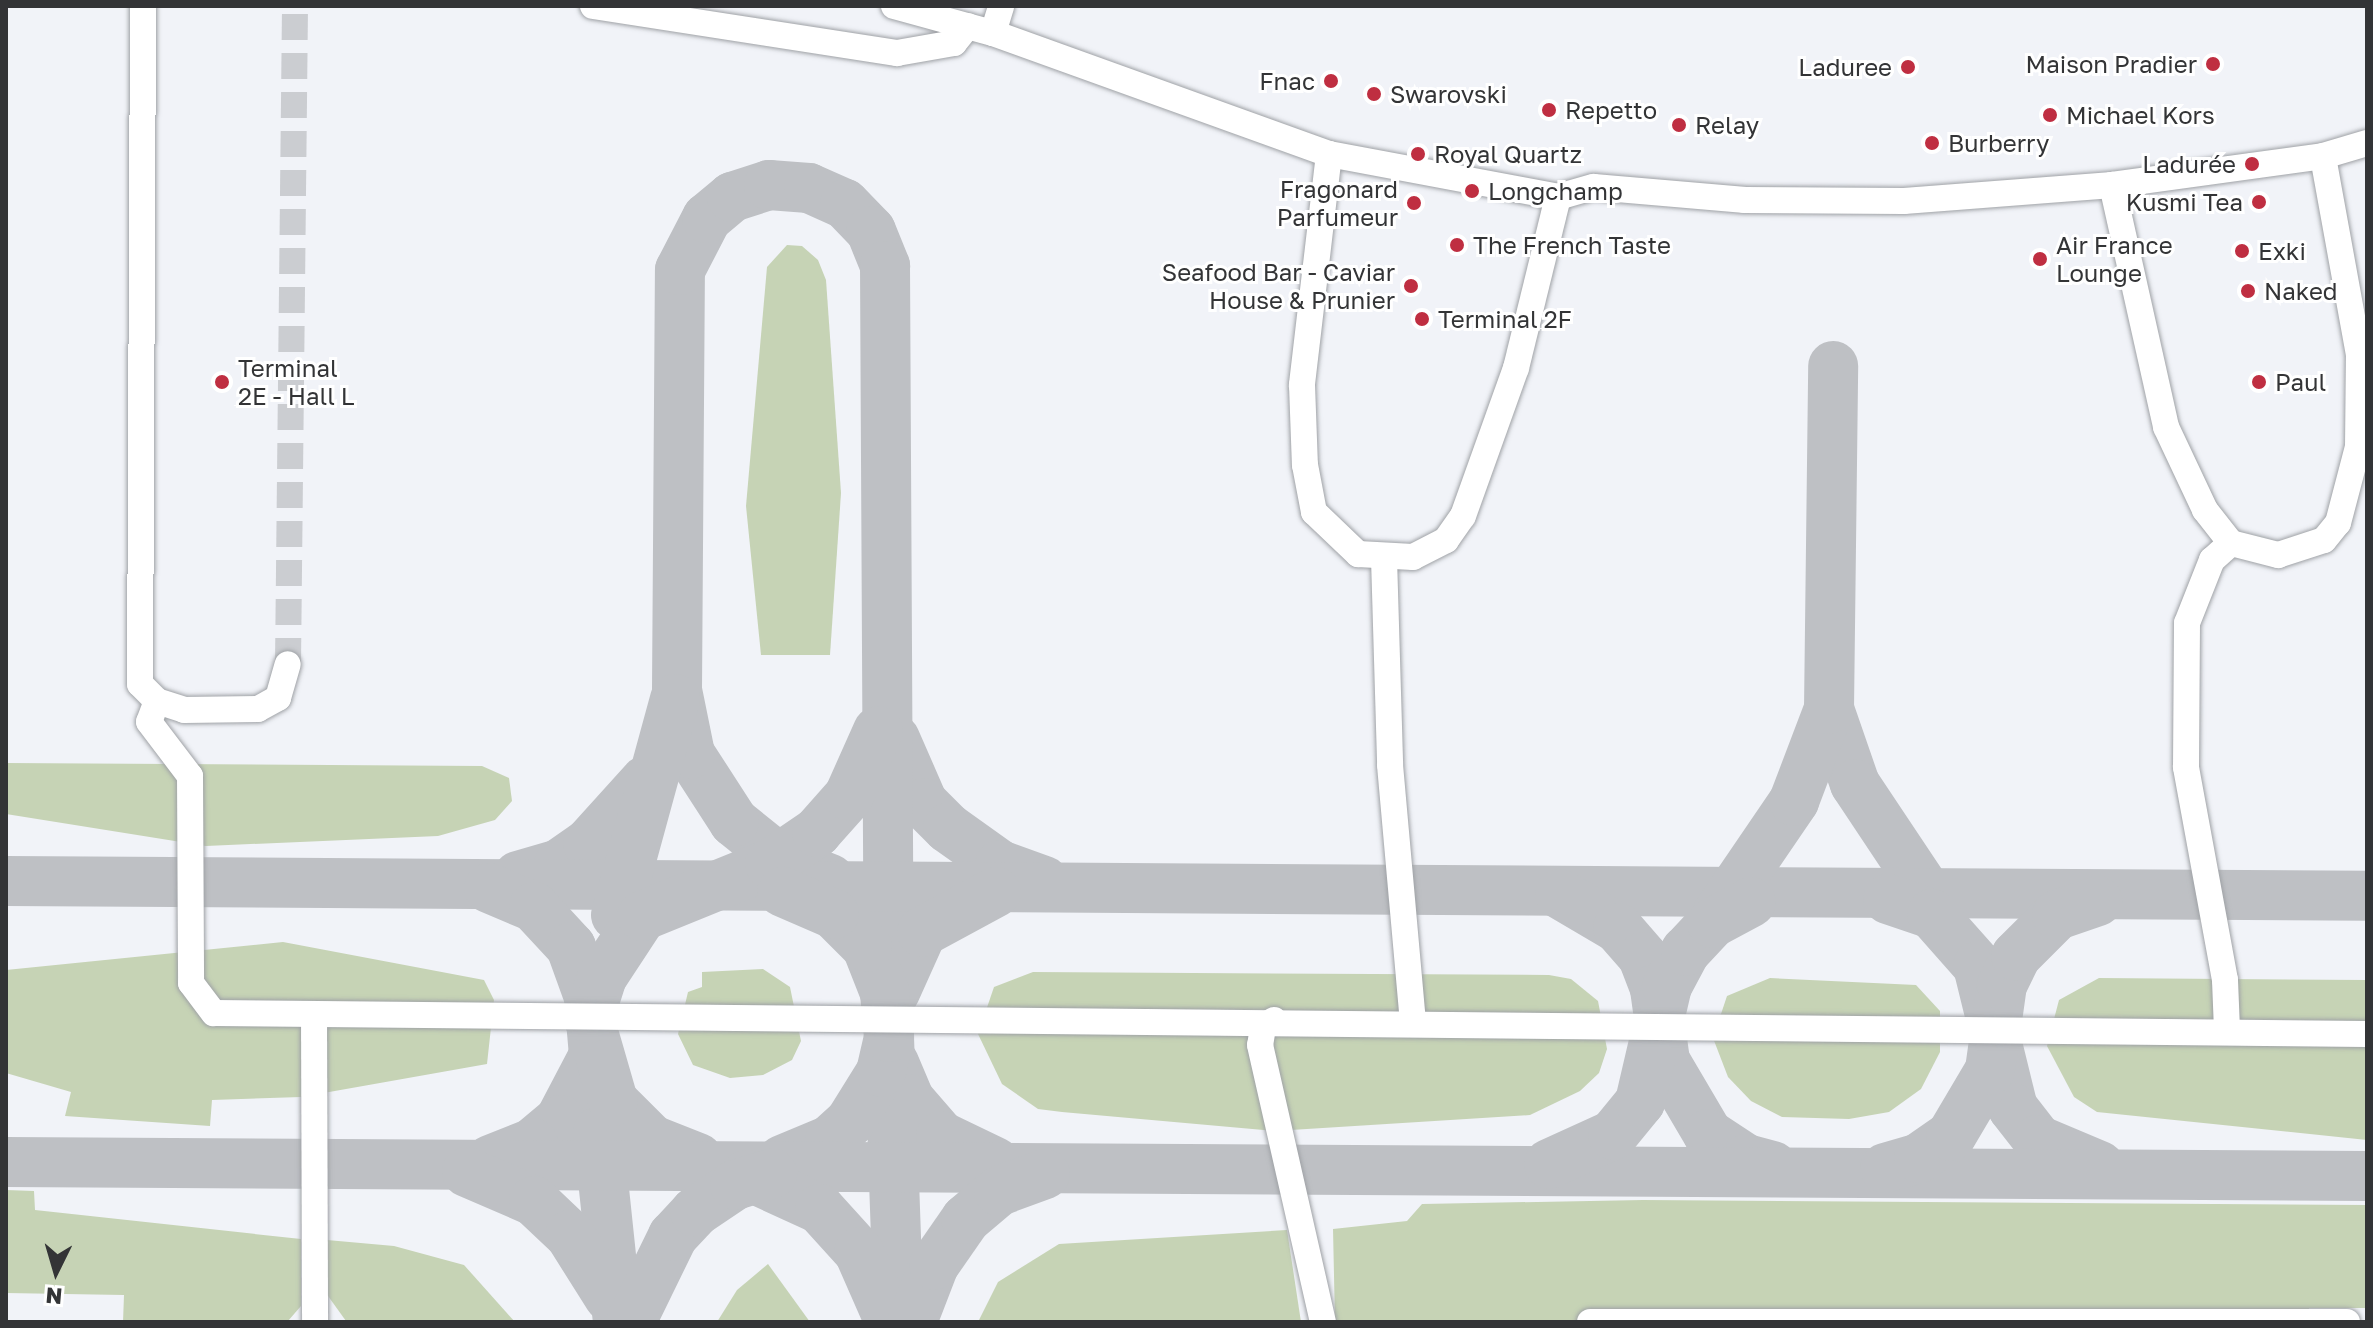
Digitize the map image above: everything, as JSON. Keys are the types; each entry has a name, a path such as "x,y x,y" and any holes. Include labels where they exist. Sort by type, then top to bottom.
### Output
{"lane":[{"path":"143,6 140,684 157,701 184,710 258,709 278,698 288,664"},
{"path":"593,6 897,53 954,43 991,19"},
{"path":"894,6 991,19 1329,154 1558,197 1594,187 1745,200 1904,201 2112,185 2323,156 2367,143"},
{"path":"1329,154 1302,385 1305,465 1314,512 1338,542 1384,558 1413,557 1435,546 1463,516 1516,368 1558,197"},
{"path":"2112,185 2166,427 2205,510 2231,543 2256,554 2301,552 2324,540 2350,493 2359,355 2323,156"},
{"path":"2227,1030 2225,980 2186,767 2187,623 2212,560 2231,543"},
{"path":"1384,558 1390,765 1413,1021"},
{"path":"157,701 149,722 190,776 194,800 191,983 198,1001 214,1013 1413,1021 2367,1034"},
{"path":"314,1014 315,1322"},
{"path":"1274,1020 1263,1027 1260,1045 1323,1322"},
{"path":"1590,1322 2347,1322"}],"green space":[{"path":"787,245 802,246 818,260 826,280 841,493 830,655 761,655 746,506 767,267"},
{"path":"6,763 482,766 509,778 512,801 495,820 438,836 206,846 6,814"},
{"path":"283,942 484,980 494,1000 487,1064 301,1097 212,1100 210,1126 65,1116 71,1092 6,1073 6,970"},
{"path":"763,969 790,987 801,1041 792,1060 763,1075 730,1078 693,1065 678,1034 688,992 702,987 702,972"},
{"path":"1033,972 1549,975 1571,979 1598,1001 1607,1049 1599,1073 1580,1091 1530,1115 1275,1131 1038,1109 1002,1084 978,1034 994,987"},
{"path":"1770,978 1916,985 1940,1011 1940,1052 1921,1089 1889,1112 1849,1119 1782,1117 1751,1101 1728,1077 1713,1038 1727,996"},
{"path":"2099,978 2367,980 2367,1140 2097,1112 2074,1097 2047,1046 2059,1000"},
{"path":"6,1190 34,1191 35,1210 301,1239 301,1306 288,1321 123,1322 124,1295 6,1293"},
{"path":"1643,1200 2367,1205 2367,1308 2309,1308 2308,1322 1335,1322 1333,1229 1407,1221 1422,1204"},
{"path":"1287,1230 1301,1322 978,1322 998,1282 1059,1244"},
{"path":"327,1240 394,1246 464,1265 515,1322 346,1321 328,1296"},
{"path":"768,1264 810,1322 717,1322 737,1290"}],"taxiway":[{"path":"830,879 780,859 734,822 690,754 677,690 680,270 707,218 732,197 769,185 809,188 845,204 871,231 885,266 889,1037 899,1322"},
{"path":"1717,914 1794,801 1829,709 1833,366"},
{"path":"616,915 675,699"},
{"path":"1829,709 1855,784 1943,916"},
{"path":"698,1158 652,1140 613,1101 589,1018 602,977 642,916 770,864 817,832 849,796 878,731"},
{"path":"895,739 923,803 948,828 1000,865 1044,881"},
{"path":"518,876 559,864 588,844 645,781"},
{"path":"6,881 2367,896"},
{"path":"489,888 534,907 571,947 589,997 594,1055 560,1120 533,1143 490,1160"},
{"path":"782,1160 830,1140 850,1122 881,1072 889,1037 885,993 867,947 834,914 783,892"},
{"path":"895,992 922,932 996,892"},
{"path":"1560,894 1618,928 1643,957 1655,989 1665,1061 1708,1134 1746,1159 1773,1166"},
{"path":"1888,899 1932,914 1978,966 2013,1108 2038,1140 2100,1166"},
{"path":"1885,1168 1919,1158 1951,1136 1990,1070 2002,985 2016,956 2057,915 2098,901"},
{"path":"1549,1164 1613,1135 1640,1102 1667,986 1686,951 1712,923 1751,902"},
{"path":"894,1063 909,1099 941,1136 995,1162"},
{"path":"598,1132 618,1322"},
{"path":"6,1162 2367,1176"},
{"path":"467,1172 534,1201 570,1235 609,1297"},
{"path":"631,1322 673,1236 695,1212 735,1185 772,1174"},
{"path":"912,1322 934,1265 966,1219 999,1191 1045,1174"},
{"path":"746,1175 820,1209 859,1252 888,1318"}],"tunnel":[{"path":"288,664 295,6"}],"place":[{"name":"Maison Pradier","path":"2213,64"},
{"name":"Laduree","path":"1908,67"},
{"name":"Fnac","path":"1331,81"},
{"name":"Swarovski","path":"1374,94"},
{"name":"Repetto","path":"1549,110"},
{"name":"Michael Kors","path":"2050,115"},
{"name":"Relay","path":"1679,125"},
{"name":"Burberry","path":"1932,143"},
{"name":"Royal Quartz","path":"1418,154"},
{"name":"Ladurée","path":"2252,164"},
{"name":"Longchamp","path":"1472,191"},
{"name":"Kusmi Tea","path":"2259,202"},
{"name":"Fragonard Parfumeur","path":"1414,203"},
{"name":"The French Taste","path":"1457,245"},
{"name":"Exki","path":"2242,251"},
{"name":"Air France Lounge","path":"2040,259"},
{"name":"Seafood Bar - Caviar House & Prunier","path":"1411,286"},
{"name":"Naked","path":"2248,291"},
{"name":"Terminal 2F","path":"1422,319"},
{"name":"Terminal 2E - Hall L","path":"222,382"},
{"name":"Paul","path":"2259,382"}]}
